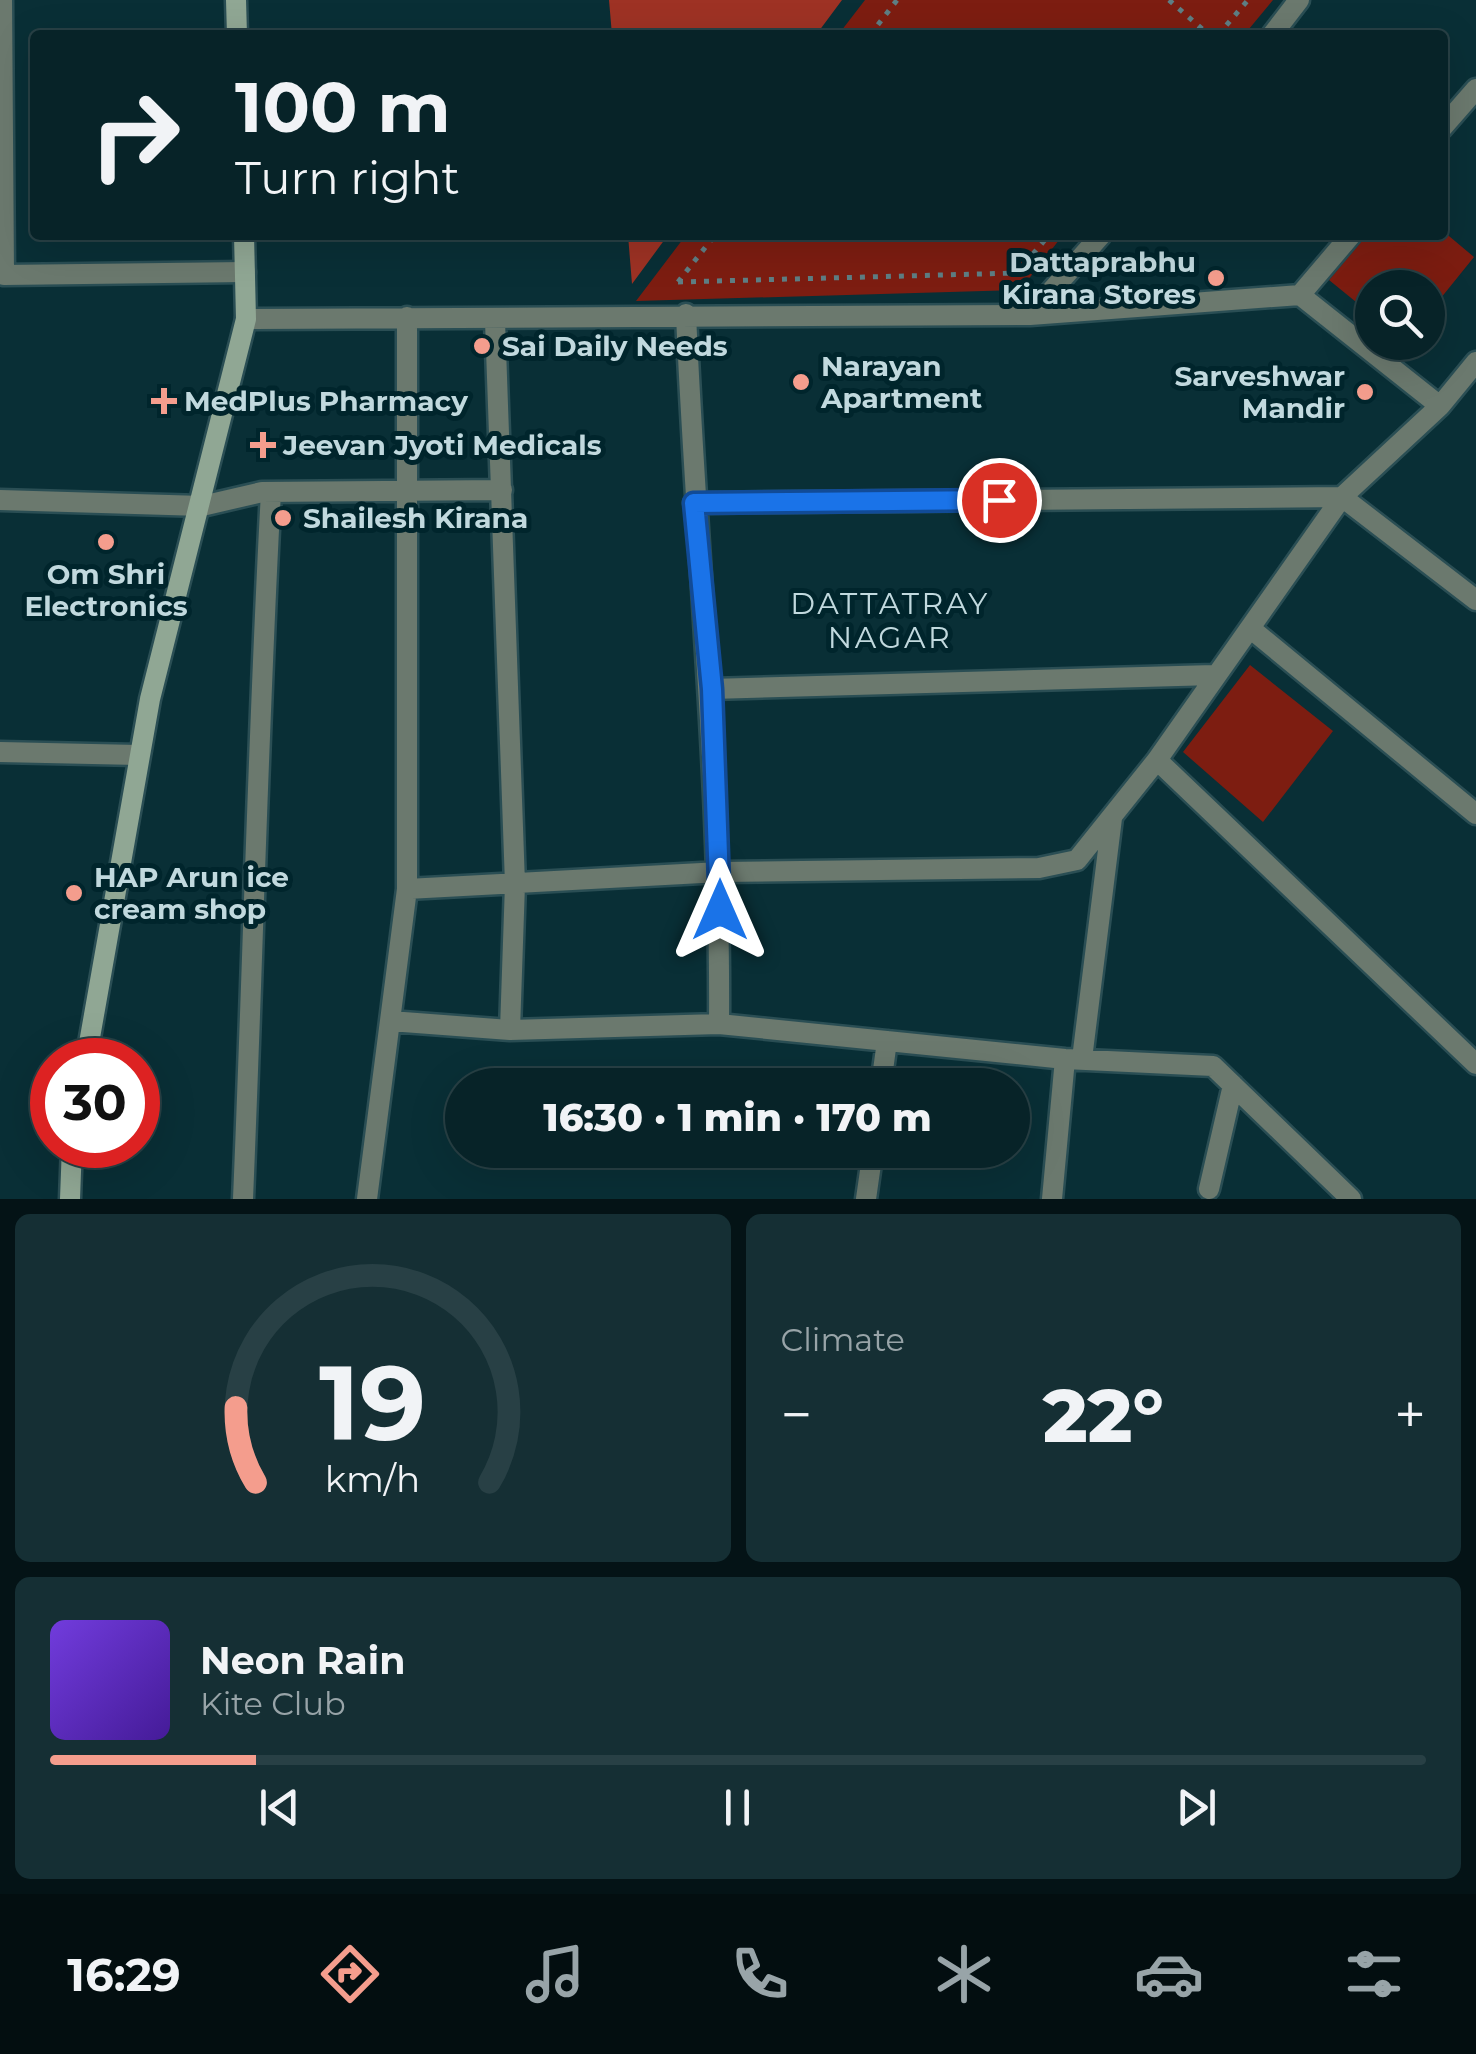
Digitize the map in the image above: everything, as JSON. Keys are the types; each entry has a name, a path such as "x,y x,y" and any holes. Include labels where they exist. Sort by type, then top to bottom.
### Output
{"main road":[{"path":"236,0 237,30"},
{"path":"90,1038 138,754 246,320 244,240"},
{"path":"70,1199 71,1168"}],"street":[{"path":"2,0 2,275 245,272"},
{"path":"1276,30 1298,0"},
{"path":"1448,121 1476,88"},
{"path":"1030,314 1096,240"},
{"path":"1300,294 1347,240"},
{"path":"246,320 1030,314 1300,294 1440,406"},
{"path":"686,314 694,503 712,689 720,872 719,1024"},
{"path":"367,1199 407,890 406,318"},
{"path":"495,321 515,884 510,1030"},
{"path":"407,890 720,872 1039,868 1077,860 1157,760 1342,498 1440,406 1476,362"},
{"path":"0,500 202,506 271,492 502,490"},
{"path":"243,1199 259,709 271,492"},
{"path":"694,503 1342,498 1476,600"},
{"path":"1250,628 1476,814"},
{"path":"712,689 1214,675"},
{"path":"0,752 138,754"},
{"path":"1157,760 1476,1064"},
{"path":"1052,1199 1112,816"},
{"path":"390,1020 510,1030 719,1024 1074,1059 1213,1066 1351,1199"},
{"path":"884,1068 888,1041"},
{"path":"1209,1188 1233,1086"},
{"path":"866,1199 870,1168"}],"path":[{"path":"874,30 897,0"},
{"path":"1169,0 1203,30"},
{"path":"1222,30 1248,0"},
{"path":"711,240 678,282 1018,273 1045,240"}],"shaded area":[{"path":"609,0 842,0 820,30 612,30"},
{"path":"865,0 1273,0 1248,30 842,30"},
{"path":"1448,235 1474,257 1445,293 1445,270 1355,270 1355,301 1329,280 1363,240 1448,240"},
{"path":"628,240 664,240 632,284"},
{"path":"682,240 1059,240 1020,290 636,301"},
{"path":"1250,665 1333,731 1263,822 1183,752"}],"place":[{"name":"Dattaprabhu Kirana Stores","path":"1216,278"},
{"name":"Sai Daily Needs","path":"482,346"},
{"name":"Narayan Apartment","path":"801,382"},
{"name":"Sarveshwar Mandir","path":"1365,392"},
{"name":"MedPlus Pharmacy","path":"164,401"},
{"name":"Jeevan Jyoti Medicals","path":"263,445"},
{"name":"Shailesh Kirana","path":"283,518"},
{"name":"Om Shri Electronics","path":"106,542"},
{"name":"HAP Arun ice cream shop","path":"74,893"}],"district":[{"name":"DATTATRAY NAGAR","path":"890,620"}],"route":[{"path":"720,910 712,689 694,503 999,500"}]}
